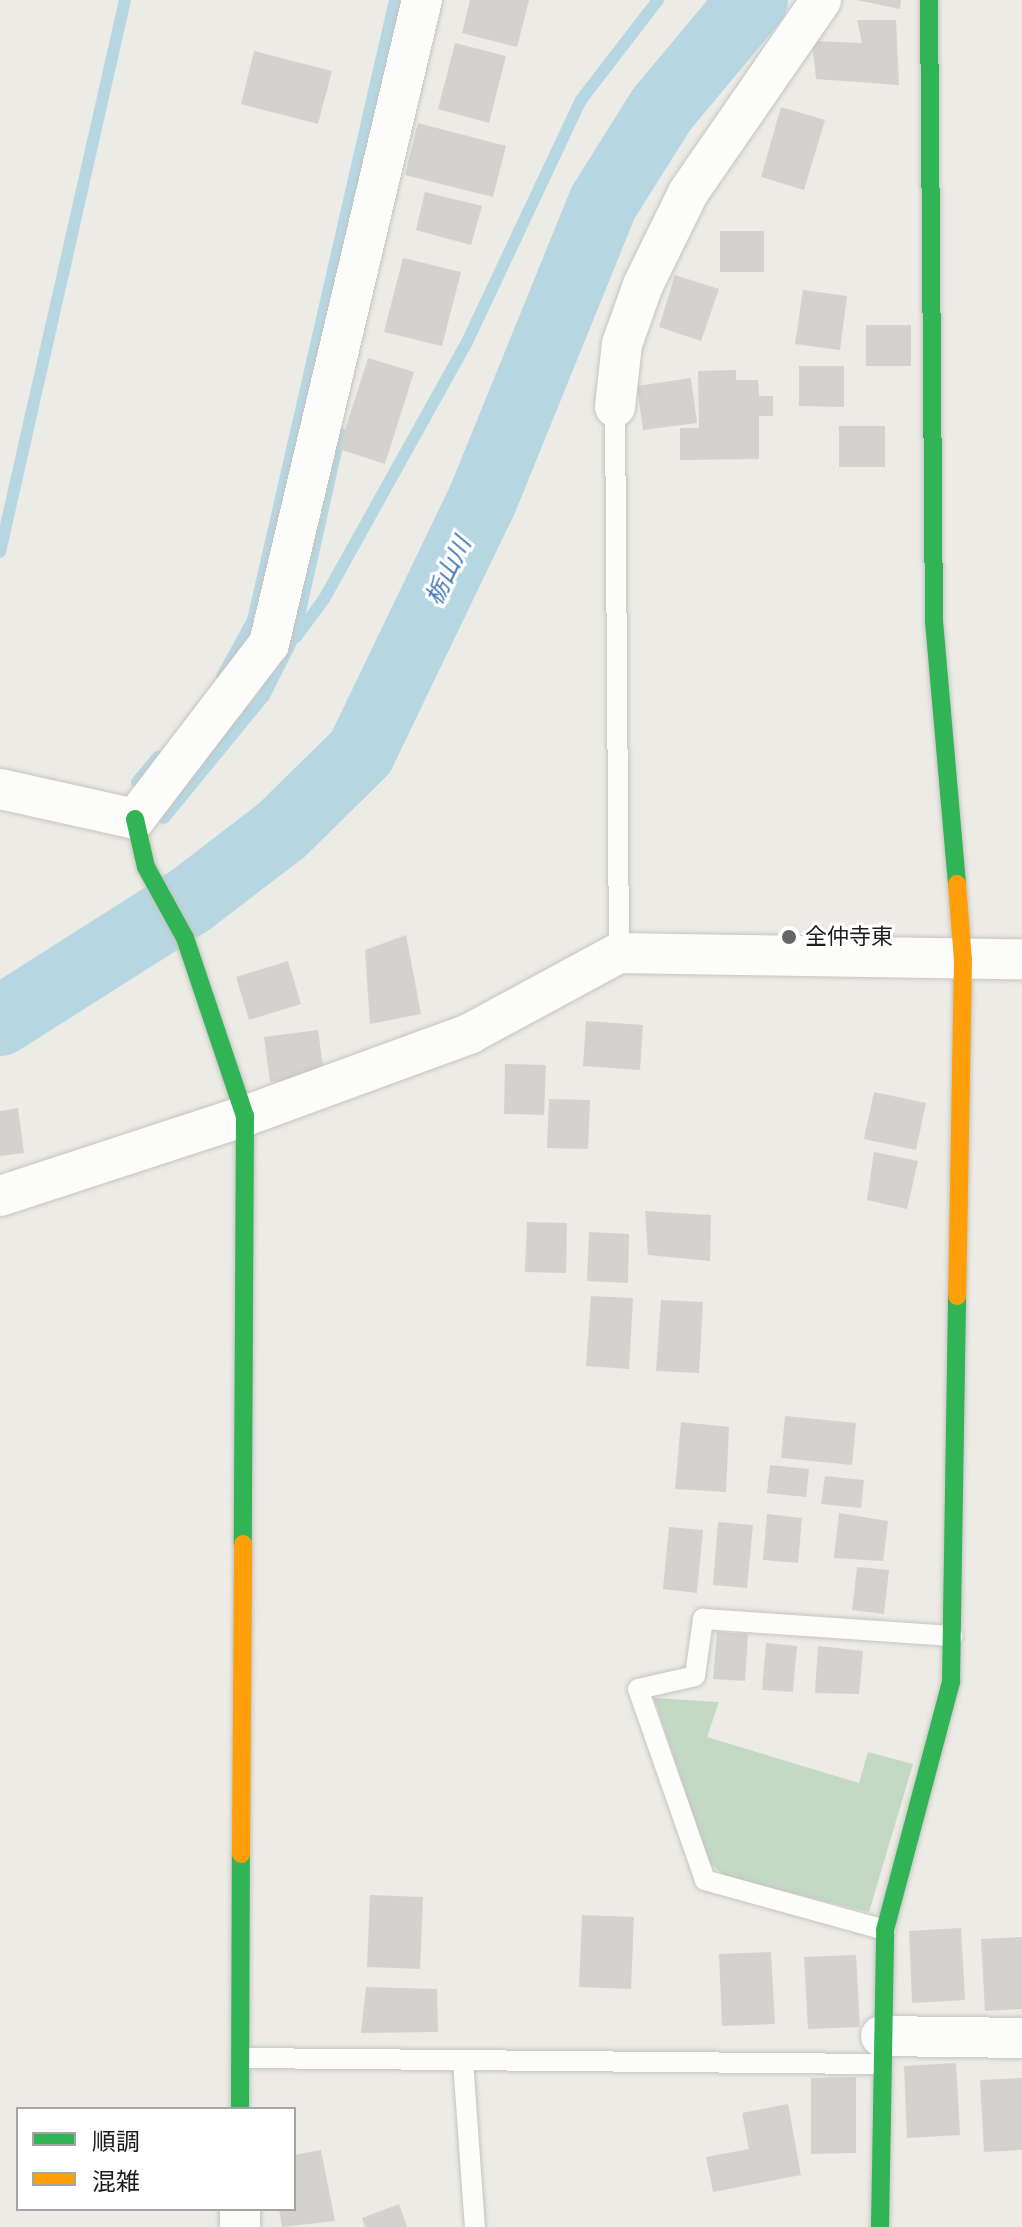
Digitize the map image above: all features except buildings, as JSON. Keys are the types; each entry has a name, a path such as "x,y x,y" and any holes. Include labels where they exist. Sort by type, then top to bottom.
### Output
{"street":[{"path":"135,819 269,644 422,0"},
{"path":"615,407 622,344 688,193 821,0"},
{"path":"880,2227 885,1930 951,1682 963,960 934,621 929,0"},
{"path":"0,789 135,819"},
{"path":"135,819 146,867 185,938 245,1116 240,2107"},
{"path":"0,1196 245,1116 469,1034 619,953 1022,959"},
{"path":"881,2050 1022,2038"}],"lane":[{"path":"615,407 619,953"},
{"path":"885,1930 705,1880 638,1689 695,1676 703,1619 952,1636"},
{"path":"241,2058 463,2061 881,2050"},
{"path":"463,2061 475,2227"}],"green space":[{"path":"654,1698 719,1702 707,1737 859,1783 868,1752 913,1764 869,1912 727,1877 709,1863"}],"waterway":[{"path":"0,552 125,0"},
{"path":"222,677 253,620 395,0"},
{"path":"296,637 324,599 467,342 581,100 658,0"},
{"name":"栃山川","path":"0,1021 192,899 282,830 361,752 482,501 603,203 662,109 753,0"},
{"path":"164,818 264,696 295,634 340,433"},
{"path":"137,782 158,757"}],"traffic: fast":[{"path":"929,0 934,621 957,884"},
{"path":"135,819 146,867 185,938 245,1116 243,1544"},
{"path":"880,2227 885,1930 951,1682 957,1296"},
{"path":"240,2107 241,1854"}],"traffic: slow":[{"path":"957,884 963,960 957,1296"},
{"path":"241,1854 243,1544"}],"place":[{"name":"全仲寺東","path":"789,937"}]}
